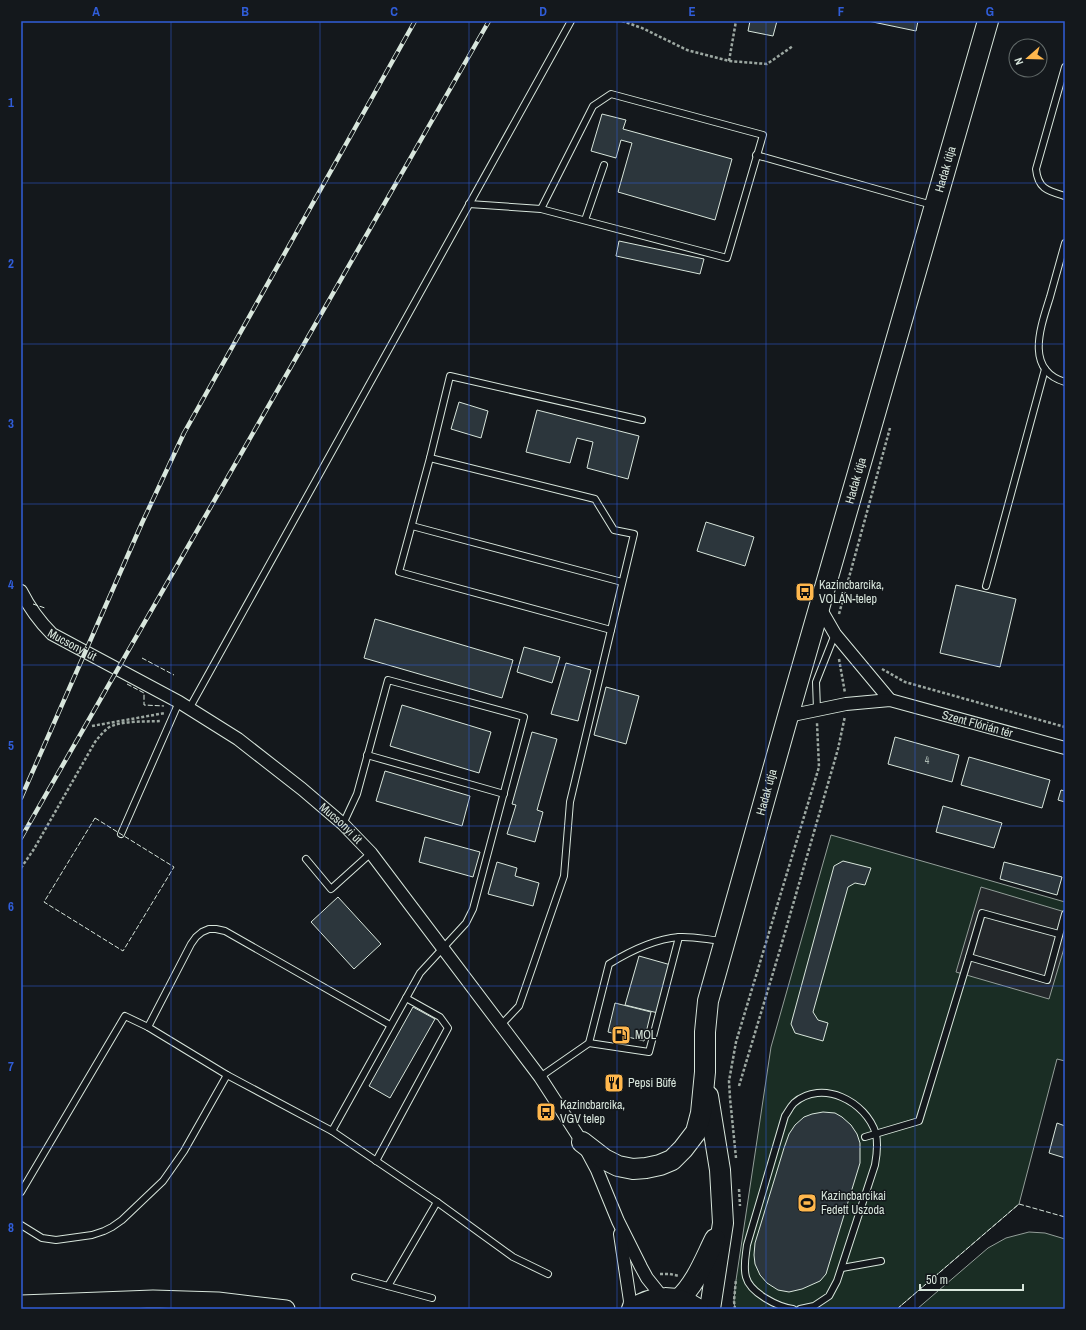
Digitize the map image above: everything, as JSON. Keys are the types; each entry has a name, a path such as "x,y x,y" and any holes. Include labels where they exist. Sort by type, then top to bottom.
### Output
{"main road":[{"name":"Hadak útja","path":"705,1072 704,1032 708,1001 724,941 988,21"},
{"path":"582,1142 604,1159 618,1166 633,1169 660,1165 672,1160 696,1132 701,1113 705,1072"},
{"path":"705,1072 720,1170 723,1223 710,1309"},
{"path":"671,1299 687,1291 723,1223"},
{"path":"21,1304 153,1299 218,1301 286,1309"},
{"path":"630,1309 650,1300 671,1299 691,1305 698,1309"}],"street":[{"name":"Mucsonyi út","path":"21,591 41,624 52,634 238,739 262,756 343,824 371,853 540,1077 582,1142 602,1181 618,1221"},
{"path":"820,608 835,634 890,700"},
{"name":"Szent Flórián tér","path":"788,716 846,704 890,700 1065,748"},
{"path":"618,1221 647,1278 671,1299"},
{"path":"618,1221 630,1309"}],"lane":[{"path":"121,834 170,721 181,707 469,204 571,21"},
{"path":"1065,67 1036,169 1041,185 1050,191 1065,196"},
{"path":"469,204 541,209 727,258 762,135 611,94 593,106 541,209"},
{"path":"756,155 936,206"},
{"path":"585,220 604,165"},
{"path":"1065,243 1040,332 1039,348 1041,362 1048,373 1056,379 1065,382"},
{"path":"986,586 1045,369"},
{"path":"611,630 399,572 430,458 450,376 642,420"},
{"path":"430,458 594,499 614,530 634,534 570,802 564,876 519,1006 501,1025"},
{"path":"412,526 622,582"},
{"path":"817,710 816,682 835,634"},
{"path":"332,1132 420,973 466,923 473,909 524,717 388,680 357,794 343,824"},
{"path":"367,755 504,794"},
{"path":"306,858 331,889 371,853"},
{"path":"865,1137 919,1121 982,913 1059,934"},
{"path":"969,957 1047,980 1065,914"},
{"path":"148,1027 191,944 202,932 209,929 225,931 390,1025"},
{"path":"540,1077 589,1042 609,964 624,955 663,940 680,937 724,941"},
{"path":"589,1042 649,1052 680,937"},
{"path":"376,1160 448,1028 440,1017 406,998"},
{"path":"21,1192 125,1016 148,1027 226,1075 332,1132 437,1202 513,1257 548,1274"},
{"path":"21,1225 42,1238 56,1240 104,1232 122,1220 163,1181 184,1150 226,1075"},
{"path":"793,1309 785,1308 769,1301 755,1292 746,1278 745,1263 747,1245 785,1116 793,1104 800,1099 820,1093 832,1093 857,1105 866,1115 876,1134 878,1150 875,1165 837,1281 829,1296 814,1306 800,1309"},
{"path":"388,1286 437,1202"},
{"path":"842,1268 881,1261"},
{"path":"355,1277 432,1298"}],"path":[{"path":"622,21 642,28 687,50 729,61 767,64 793,46"},
{"path":"729,61 736,21"},
{"path":"739,1086 782,946 844,723 846,704 835,634"},
{"path":"879,666 905,682 1065,728"},
{"path":"92,726 181,707"},
{"path":"732,1117 729,1081 736,1042 819,767 817,710"},
{"path":"21,868 34,849 95,742 108,728 126,723 170,721"}],"green space":[{"path":"831,835 1065,902 1065,1061 1057,1059 1019,1204 897,1309 735,1309 735,1287 771,1047"},
{"path":"1029,1232 1045,1233 1065,1239 1065,1309 917,1309 988,1248 1006,1238"}],"shaded area":[{"path":"981,887 1065,912 1065,945 1049,999 956,972"}],"building":[{"path":"750,21 777,21 773,36 748,31"},
{"path":"868,21 918,21 916,31"},
{"path":"602,114 626,120 623,129 732,159 715,220 618,192 632,143 621,140 616,158 591,151"},
{"path":"619,241 704,259 700,274 616,256"},
{"path":"459,402 488,411 481,438 451,429"},
{"path":"537,410 639,436 628,479 587,468 593,442 577,438 570,463 526,452"},
{"path":"706,522 754,537 745,566 697,551"},
{"path":"956,585 1016,599 1000,667 940,653"},
{"path":"375,619 513,660 502,698 364,658"},
{"path":"524,647 560,657 552,683 517,672"},
{"path":"566,663 591,670 578,721 551,714"},
{"path":"606,687 639,696 626,744 594,735"},
{"path":"402,705 491,732 479,773 390,746"},
{"path":"532,732 557,739 537,810 543,812 535,842 507,834 516,805 512,804"},
{"path":"895,737 959,755 952,782 888,764"},
{"path":"969,757 1050,780 1042,808 961,785"},
{"path":"385,771 470,796 462,826 376,801"},
{"path":"1061,790 1065,791 1065,802 1058,800"},
{"path":"943,806 1002,823 994,848 936,832"},
{"path":"425,837 480,852 473,877 419,862"},
{"path":"843,861 871,868 865,885 855,883 848,887 813,1012 818,1020 828,1023 823,1041 795,1033 791,1024 834,866"},
{"path":"497,862 517,868 515,876 539,883 533,906 488,894"},
{"path":"1004,862 1062,877 1057,895 1000,879"},
{"path":"338,897 381,944 354,969 311,922"},
{"path":"639,956 671,965 658,1013 625,1005"},
{"path":"615,1003 651,1012 644,1041 608,1032"},
{"path":"413,1007 435,1019 390,1098 369,1086"},
{"name":"Kazincbarcikai Fedett Uszoda","path":"823,1112 835,1113 851,1125 857,1134 860,1143 860,1163 826,1274 820,1281 802,1289 789,1292 778,1290 767,1283 760,1275 755,1264 755,1243 789,1134 795,1125 804,1117"},
{"path":"1057,1123 1065,1126 1065,1158 1049,1153"}],"railway":[{"path":"21,798 142,523 184,433 415,21"},
{"path":"21,838 489,21"}],"fence":[{"path":"33,604 45,608"},
{"path":"142,658 174,675"},
{"path":"127,684 144,693 144,705 164,706"},
{"path":"95,818 174,867 123,951 44,902 95,818"},
{"path":"897,1309 1019,1204 1065,1217"}],"place":[{"name":"Kazincbarcika, VOLÁN-telep","path":"805,592"},
{"name":"MOL","path":"621,1035"},
{"name":"Pepsi Büfé","path":"614,1083"},
{"name":"Kazincbarcika, VGV telep","path":"546,1112"},
{"name":"Kazincbarcikai Fedett Uszoda","path":"807,1203"}]}
